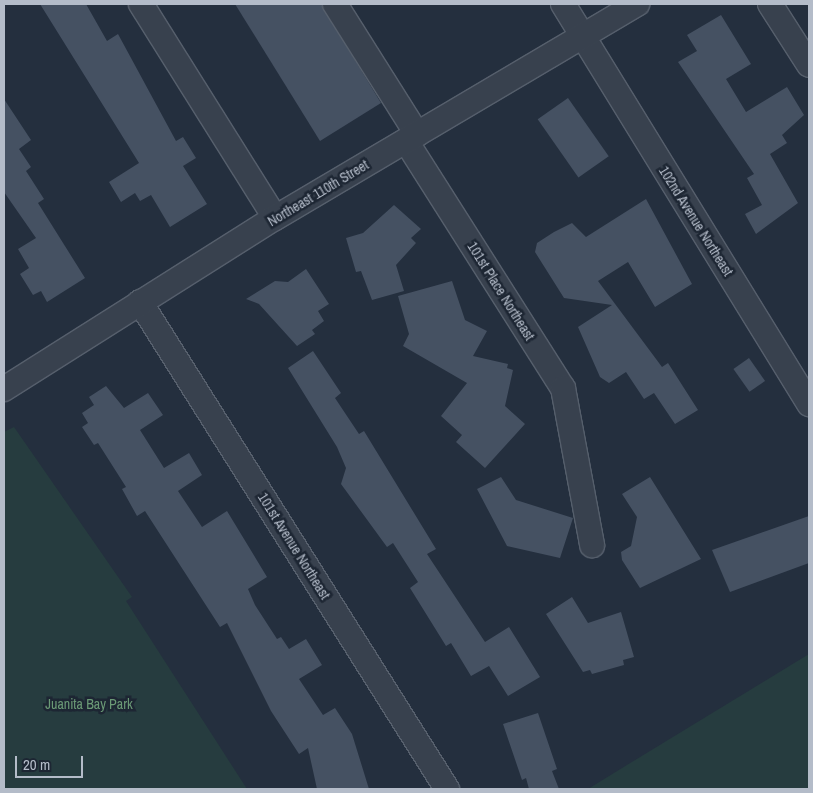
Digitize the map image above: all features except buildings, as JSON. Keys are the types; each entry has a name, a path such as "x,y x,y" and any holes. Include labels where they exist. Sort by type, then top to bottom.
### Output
{"street":[{"path":"141,4 275,218"},
{"name":"101st Place Northeast","path":"335,4 412,138 563,388 572,416 573,449 592,545"},
{"name":"102nd Avenue Northeast","path":"563,4 809,404"},
{"name":"Northeast 110th Street","path":"4,388 275,218 637,4"},
{"path":"770,4 809,65"},
{"name":"101st Avenue Northeast","path":"140,302 447,789"}],"green space":[{"name":"Juanita Bay Park","path":"14,427 132,597 126,601 247,789 4,789 4,432"},
{"path":"809,654 809,789 588,789 627,765"}]}
